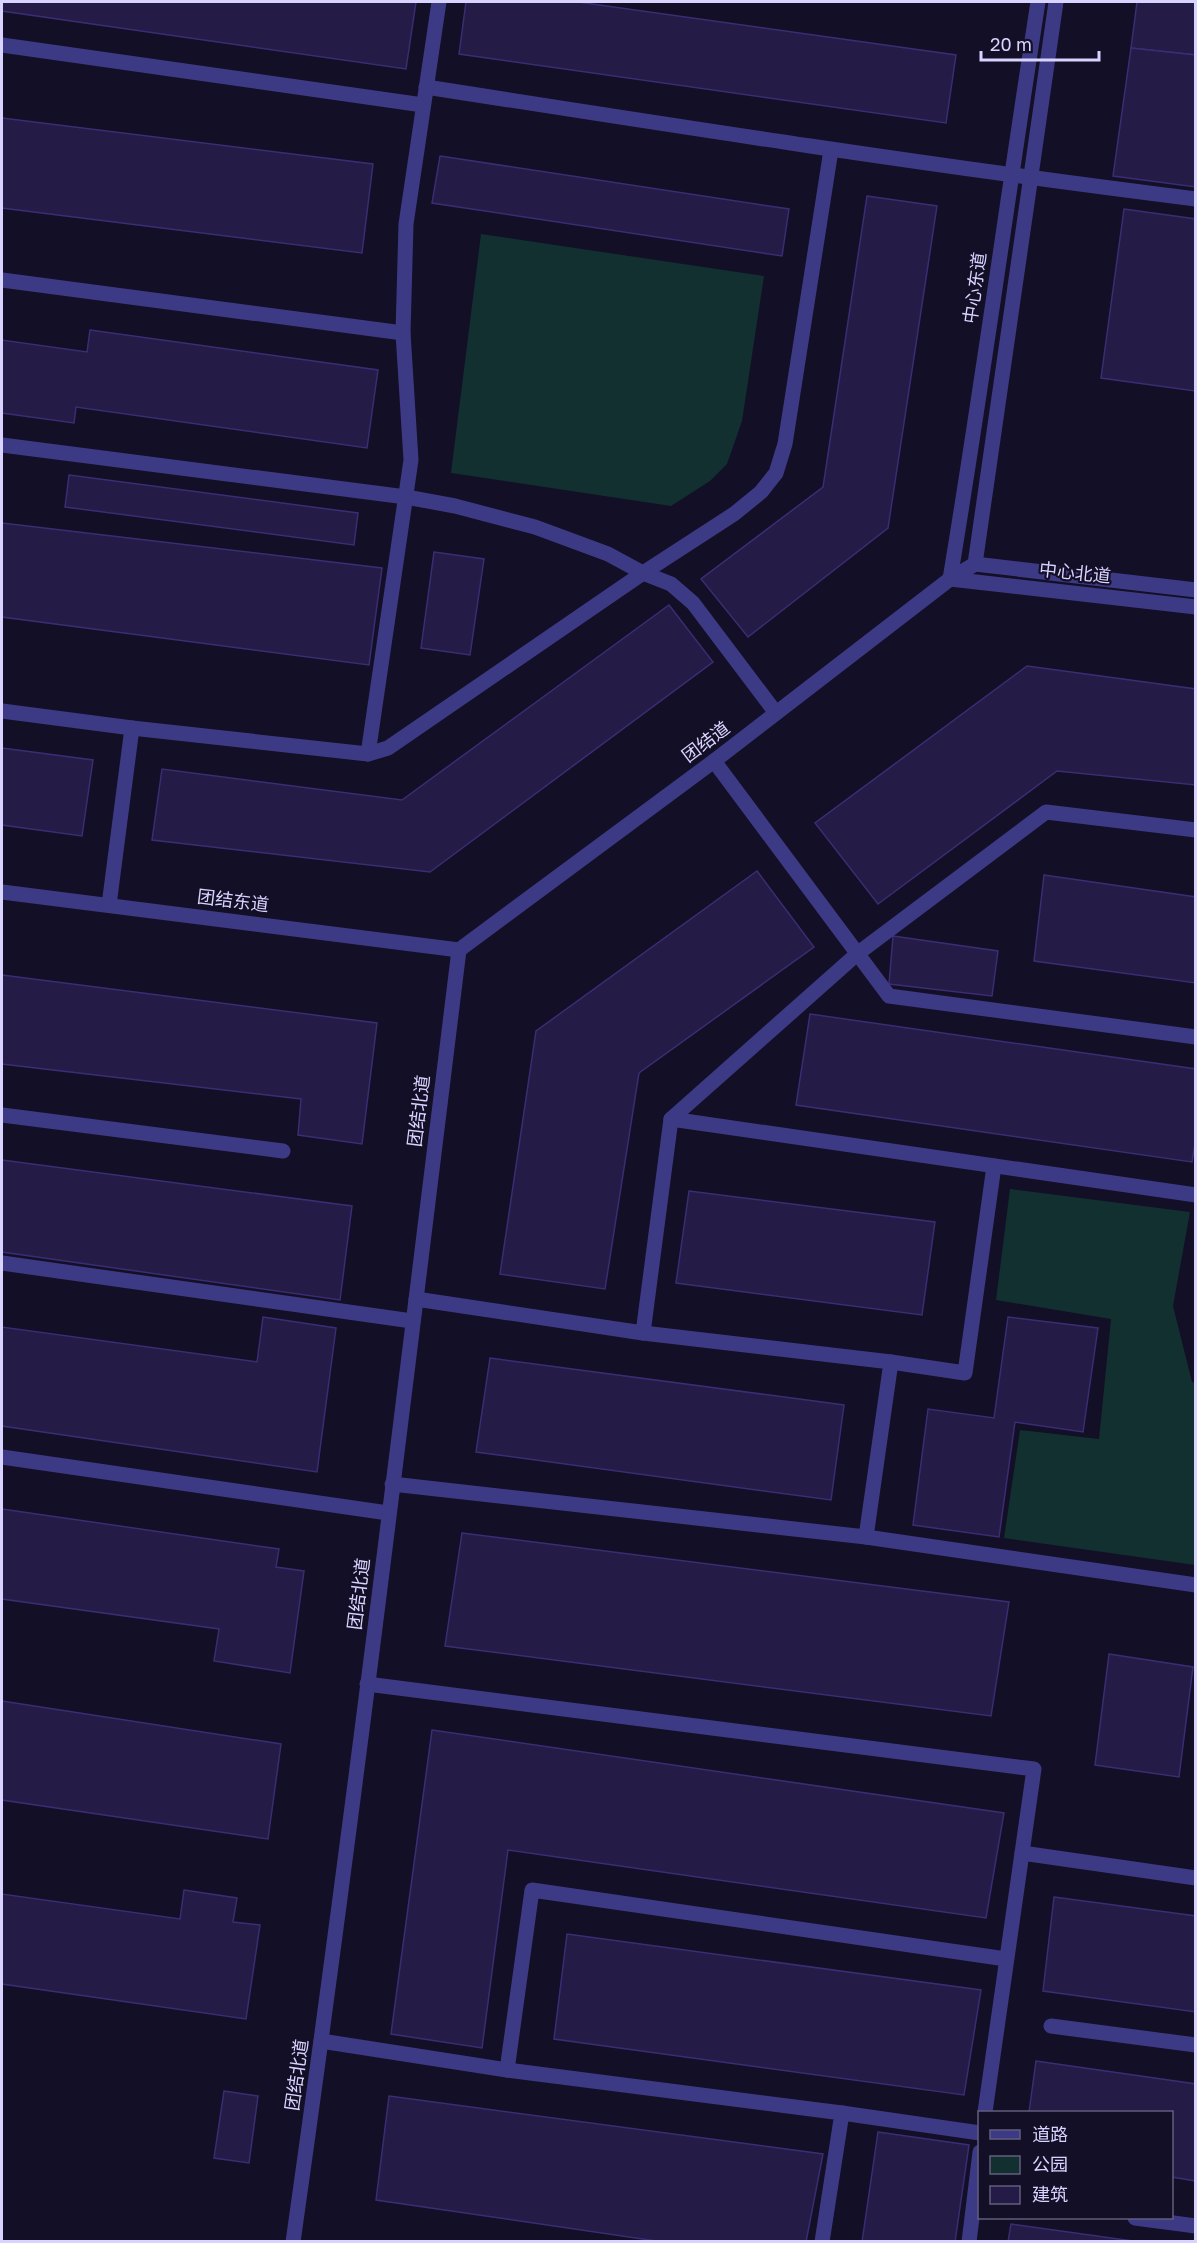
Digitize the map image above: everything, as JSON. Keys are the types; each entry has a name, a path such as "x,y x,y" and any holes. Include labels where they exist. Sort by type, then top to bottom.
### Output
{"street":[{"path":"368,754 411,460 403,333 406,224 439,2"},
{"name":"中心东道","path":"950,579 973,441 1038,2"},
{"path":"975,564 1056,2"},
{"path":"2,45 423,105"},
{"path":"426,87 1030,179 1196,199"},
{"path":"2,711 368,754 388,748 643,573 734,514 761,492 776,472 785,444 792,411 831,150"},
{"path":"2,280 403,333"},
{"path":"2,445 406,497 455,506 535,527 608,554 643,573 671,584 693,603 777,713"},
{"name":"团结道","path":"459,950 714,761 950,579 975,564"},
{"name":"中心北道","path":"975,564 1196,590"},
{"name":"中心北道","path":"950,579 1196,607"},
{"path":"109,905 132,728"},
{"path":"714,761 889,996 1196,1037"},
{"path":"643,1333 671,1119 857,954 1046,812 1196,830"},
{"name":"团结东道","path":"2,892 459,950"},
{"name":"团结北道","path":"293,2241 367,1684 459,950"},
{"path":"2,1115 283,1151"},
{"path":"671,1119 1196,1195"},
{"path":"416,1299 643,1333 891,1362 964,1373 994,1166"},
{"path":"2,1263 412,1320"},
{"path":"866,1537 891,1362"},
{"path":"2,1457 388,1513"},
{"path":"392,1484 866,1537 1196,1585"},
{"path":"367,1684 1034,1769 985,2111"},
{"path":"1022,1853 1196,1878"},
{"path":"507,2070 532,1890 1006,1959"},
{"path":"1051,2026 1196,2045"},
{"path":"321,2041 507,2070 978,2133"},
{"path":"822,2241 842,2113"},
{"path":"969,2241 977,2195"},
{"path":"1149,2219 1196,2226"}],"green space":[{"path":"481,234 764,276 742,421 727,464 710,481 671,506 451,473"},
{"path":"1010,1189 1190,1212 1173,1306 1192,1382 1195,1383 1195,1565 1004,1538 1020,1430 1099,1439 1111,1319 996,1300"}],"building":[{"path":"2,2 416,2 406,69 2,11"},
{"path":"466,2 578,2 956,55 946,123 459,54"},
{"path":"1137,2 1196,2 1196,55 1131,48"},
{"path":"1131,48 1196,55 1196,187 1113,176"},
{"path":"2,118 373,164 362,253 2,208"},
{"path":"440,156 789,209 782,256 432,203"},
{"path":"867,196 937,206 888,528 748,637 701,579 823,487"},
{"path":"1124,209 1196,219 1195,391 1101,378"},
{"path":"90,330 378,370 367,448 76,407 74,423 2,413 2,340 87,352"},
{"path":"69,475 358,513 354,545 65,507"},
{"path":"2,523 382,568 369,665 2,617"},
{"path":"434,552 484,559 470,655 421,648"},
{"path":"669,605 713,662 430,872 152,840 162,769 402,800"},
{"path":"1027,666 1196,689 1196,785 1057,771 878,904 815,823"},
{"path":"2,748 93,760 82,836 2,825"},
{"path":"757,871 814,947 639,1073 605,1289 500,1274 536,1031"},
{"path":"1044,875 1196,897 1196,983 1034,961"},
{"path":"893,936 998,951 992,996 889,984"},
{"path":"2,975 377,1023 362,1144 298,1135 301,1099 2,1064"},
{"path":"810,1014 1196,1069 1196,1137 1192,1162 796,1105"},
{"path":"2,1160 352,1206 340,1300 2,1252"},
{"path":"689,1191 935,1222 922,1315 676,1283"},
{"path":"263,1317 336,1328 317,1472 2,1426 2,1327 257,1362"},
{"path":"1008,1317 1098,1328 1083,1432 1015,1422 999,1537 913,1525 928,1409 994,1418"},
{"path":"490,1358 844,1405 831,1500 476,1452"},
{"path":"2,1509 279,1549 276,1567 304,1571 290,1673 214,1661 219,1629 2,1599"},
{"path":"462,1533 1009,1602 991,1716 445,1646"},
{"path":"1109,1654 1193,1667 1179,1777 1095,1765"},
{"path":"2,1701 281,1744 268,1839 2,1800"},
{"path":"432,1730 1004,1813 986,1918 508,1850 482,2048 391,2034"},
{"path":"184,1890 237,1898 233,1922 260,1925 246,2019 2,1984 2,1894 180,1919"},
{"path":"1054,1897 1196,1916 1196,2012 1043,1991"},
{"path":"567,1934 981,1990 964,2095 554,2039"},
{"path":"1036,2061 1196,2084 1196,2181 1173,2177 1173,2111 1029,2111"},
{"path":"224,2091 258,2096 249,2163 214,2158"},
{"path":"389,2096 823,2154 806,2242 663,2242 376,2200"},
{"path":"878,2132 969,2145 955,2242 862,2242"},
{"path":"1011,2224 1140,2242 1008,2242"}]}
